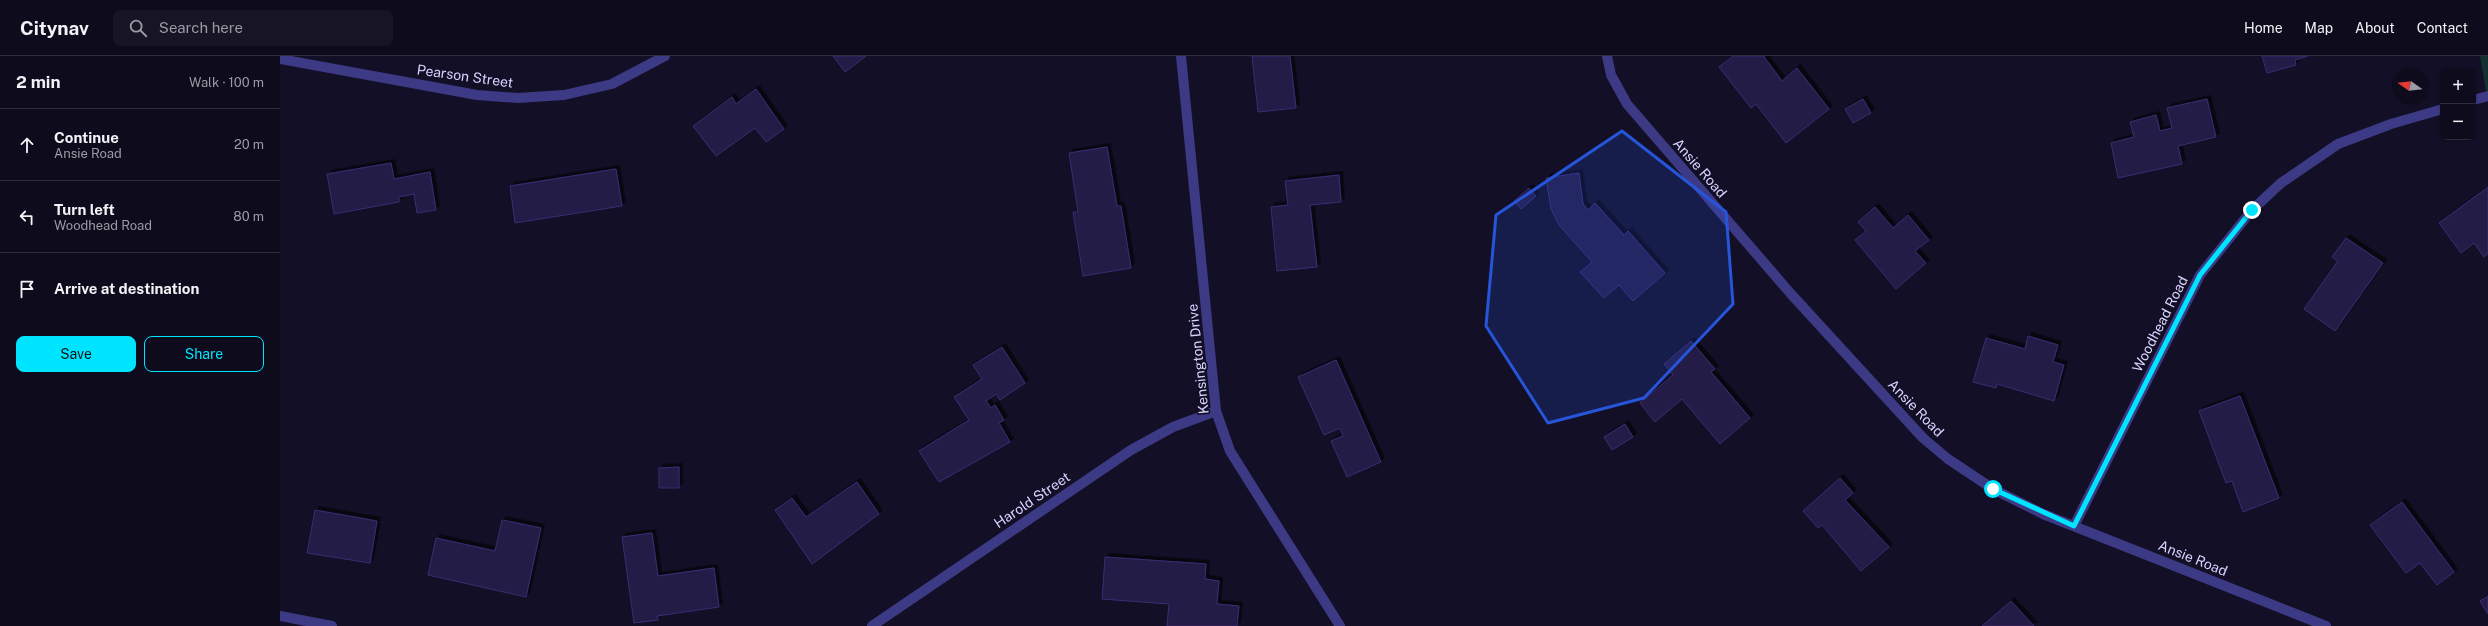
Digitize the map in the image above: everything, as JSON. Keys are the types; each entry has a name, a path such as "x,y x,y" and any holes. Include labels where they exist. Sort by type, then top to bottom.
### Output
{"street":[{"name":"Pearson Street","path":"280,59 477,95 518,98 564,95 612,84 664,56"},
{"name":"Kensington Drive","path":"1181,56 1216,411 1230,451 1340,626"},
{"name":"Ansie Road","path":"1607,56 1613,80 1627,104 1791,294 1923,438 1948,459 1993,489 2074,526 2326,626"},
{"path":"2476,99 2488,96"},
{"name":"Woodhead Road","path":"2074,526 2200,275 2252,210 2281,183 2338,144 2391,124 2440,110"},
{"name":"Harold Street","path":"872,626 1131,450 1173,427 1216,411"},
{"path":"280,616 332,626"}],"highlighted area":[{"path":"1622,131 1726,212 1733,304 1644,398 1548,423 1486,326 1496,215"}],"green space":[{"path":"2480,56 2488,56 2488,103"}],"building":[{"path":"833,56 866,56 845,72"},
{"path":"1252,56 1290,56 1296,108 1258,112"},
{"path":"1733,56 1765,56 1764,57 1782,81 1797,68 1829,109 1786,143 1756,104 1751,108 1719,67"},
{"path":"2262,56 2308,56 2295,60 2296,65 2267,73"},
{"path":"756,89 784,129 766,142 755,128 716,156 693,126 732,97 736,104"},
{"path":"1863,99 1871,113 1853,123 1845,109"},
{"path":"2207,99 2216,137 2178,146 2182,164 2118,178 2111,143 2134,137 2130,122 2156,115 2160,131 2172,128 2167,108"},
{"path":"1107,147 1117,206 1121,206 1131,268 1083,276 1073,212 1078,212 1069,153"},
{"path":"391,163 394,179 430,172 436,210 417,213 414,194 399,197 399,202 334,214 327,174"},
{"path":"616,169 622,206 515,223 510,186"},
{"path":"1579,173 1583,204 1588,210 1595,203 1624,235 1628,231 1665,273 1633,301 1619,285 1604,298 1580,272 1592,262 1559,225 1551,209 1546,178"},
{"path":"1339,175 1341,202 1310,205 1317,267 1277,271 1271,207 1288,205 1285,181"},
{"path":"2488,187 2488,254 2484,257 2474,243 2461,253 2439,223"},
{"path":"1529,188 1536,196 1521,209 1514,201"},
{"path":"1875,207 1893,228 1908,215 1929,240 1915,251 1926,263 1896,289 1855,240 1866,231 1858,222"},
{"path":"2346,238 2383,263 2335,331 2304,309 2338,261 2332,257"},
{"path":"2028,336 2058,345 2053,362 2064,365 2054,401 1997,384 1996,388 1973,382 1986,338 2025,349"},
{"path":"1691,341 1715,369 1711,372 1750,418 1720,444 1682,399 1655,422 1640,403 1673,375 1664,364"},
{"path":"1002,347 1025,383 1000,400 996,394 986,401 991,408 995,405 1004,420 999,423 1010,442 939,482 919,451 969,420 954,397 982,379 973,365"},
{"path":"1336,360 1381,462 1347,477 1331,441 1343,436 1340,428 1324,435 1298,377"},
{"path":"2240,396 2279,498 2243,512 2232,481 2226,483 2199,411"},
{"path":"1625,424 1633,437 1612,450 1604,437"},
{"path":"679,467 679,488 659,488 659,468"},
{"path":"1840,478 1853,493 1845,500 1889,547 1861,571 1822,525 1818,528 1803,511"},
{"path":"857,482 879,514 812,564 775,510 792,498 806,517"},
{"path":"2402,502 2454,572 2437,585 2420,563 2406,573 2370,525"},
{"path":"315,510 377,521 370,563 307,553"},
{"path":"502,520 541,528 526,597 428,575 436,538 495,551"},
{"path":"652,533 658,576 714,568 719,607 657,616 658,620 634,623 622,537"},
{"path":"1105,557 1206,564 1205,579 1219,581 1217,604 1239,606 1237,626 1167,626 1169,604 1102,599"},
{"path":"2488,596 2488,614 2480,601"},
{"path":"2011,601 2034,626 1982,626"}],"route":[{"path":"1993,489 2043,514 2074,526 2200,275 2226,240 2252,210"}]}
